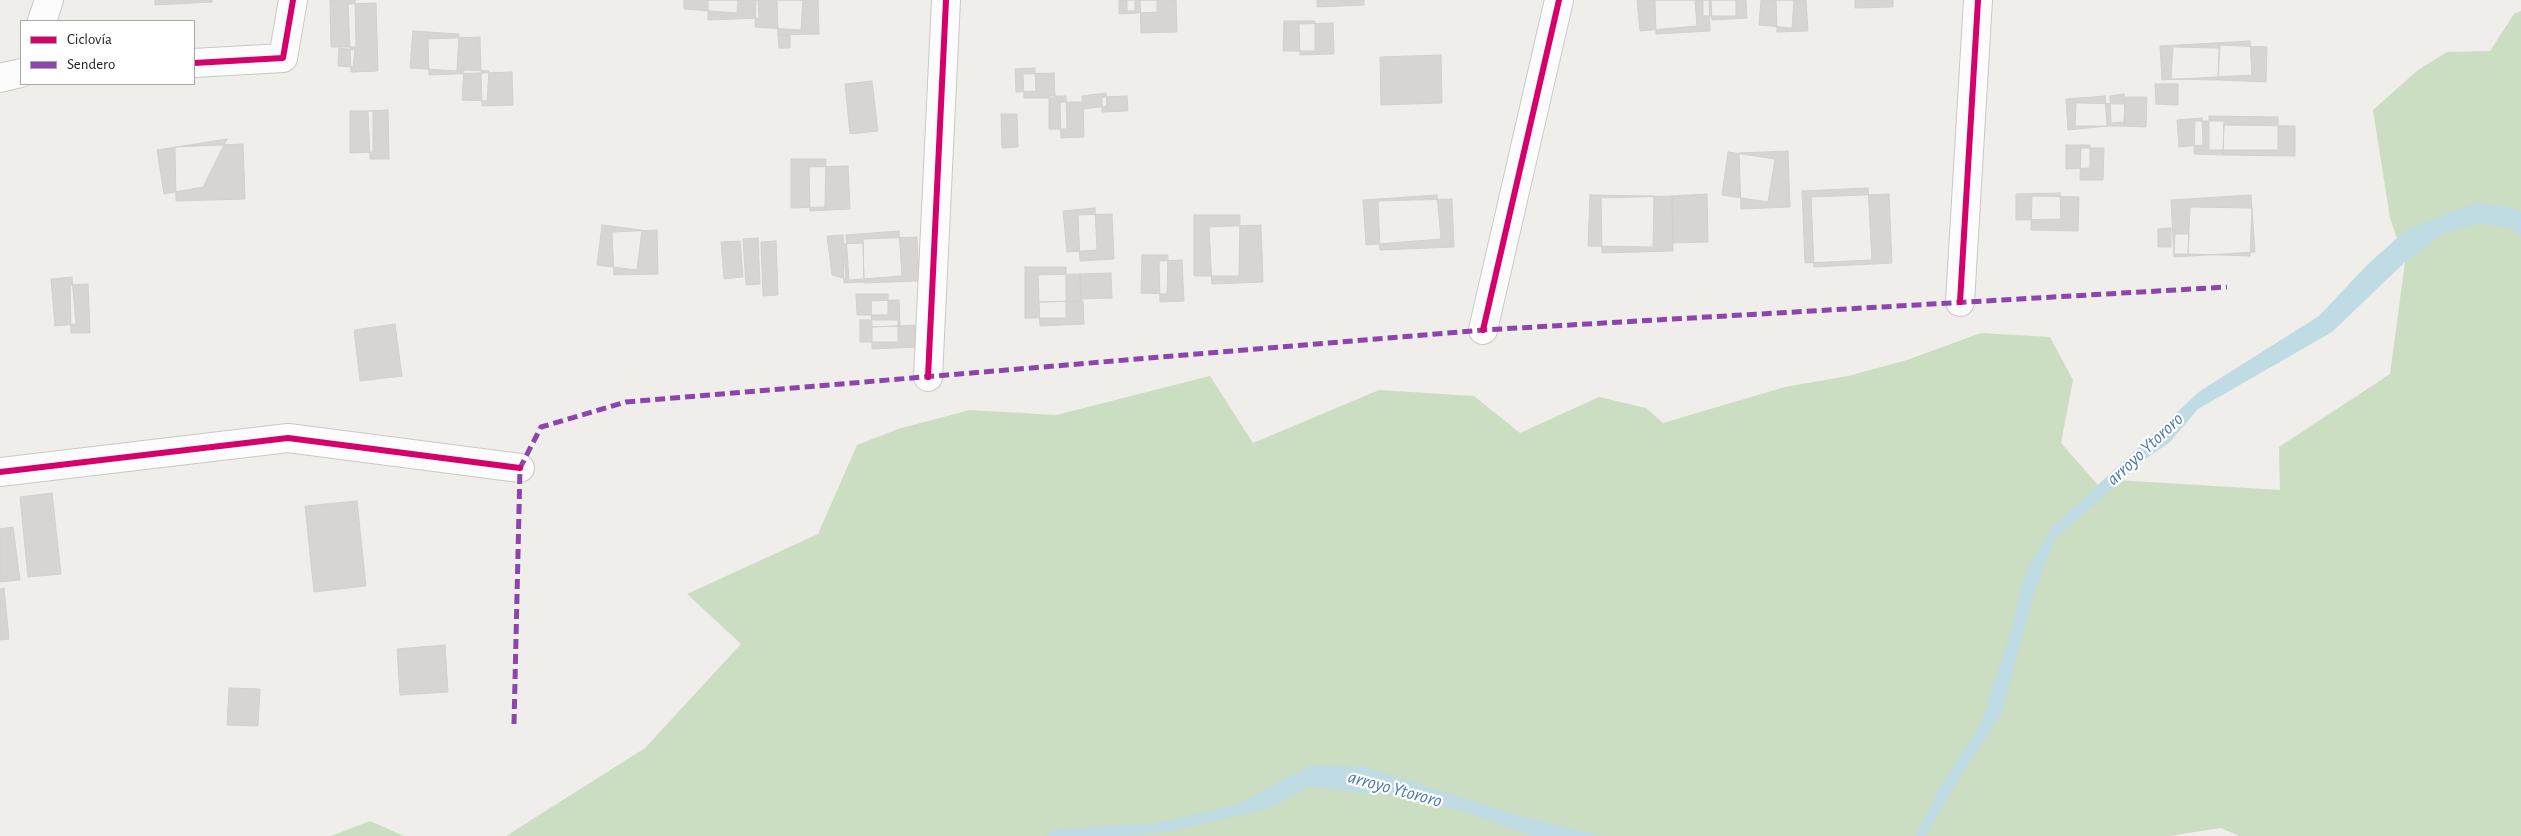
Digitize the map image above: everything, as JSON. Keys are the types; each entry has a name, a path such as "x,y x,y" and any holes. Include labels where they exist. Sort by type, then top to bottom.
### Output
{"street":[{"path":"42,20 48,0"},
{"path":"195,63 283,58 293,0"},
{"path":"928,377 946,0"},
{"path":"1483,330 1559,0"},
{"path":"1960,302 1978,0"},
{"path":"0,78 20,73"},
{"path":"0,472 288,438 520,468"}],"green space":[{"path":"2521,11 2521,836 2239,836 2221,828 2169,836 506,836 645,748 741,644 687,594 818,534 857,445 898,429 970,410 1056,415 1210,376 1253,443 1379,390 1474,396 1520,433 1599,397 1646,408 1663,423 1785,387 1848,376 1907,360 1981,333 2050,337 2073,380 2061,443 2098,485 2117,480 2280,490 2279,447 2390,374 2405,262 2390,218 2373,110 2418,70 2447,52 2490,51 2514,14"},
{"path":"370,821 404,836 331,836"}],"water":[{"name":"arroyo Ytororo","path":"2478,202 2516,209 2521,213 2521,236 2508,228 2479,223 2446,232 2405,262 2332,332 2198,409 2170,442 2144,460 2054,540 2033,596 2002,713 1957,782 1926,836 1915,836 1942,783 1981,723 2008,640 2026,569 2052,527 2200,391 2319,316 2367,265 2406,230"},
{"name":"arroyo Ytororo","path":"1310,765 1362,766 1528,818 1603,836 1531,836 1467,812 1398,796 1308,787 1270,808 1168,832 1128,836 1045,836 1056,829 1158,823 1238,804"}],"building":[{"path":"155,0 212,0 212,2 155,5"},
{"path":"330,0 355,0 356,47 331,47"},
{"path":"684,0 738,0 737,13 684,9"},
{"path":"708,0 758,0 759,18 708,20"},
{"path":"756,0 803,0 801,30 755,27"},
{"path":"777,0 818,0 819,34 778,35"},
{"path":"1119,0 1157,0 1157,12 1119,14"},
{"path":"1127,0 1135,0 1135,11 1127,11"},
{"path":"1140,0 1176,0 1177,32 1141,33"},
{"path":"1317,0 1364,0 1364,5 1317,7"},
{"path":"1637,0 1695,0 1697,26 1640,31"},
{"path":"1655,0 1709,0 1710,31 1656,34"},
{"path":"1703,0 1736,0 1736,16 1703,16"},
{"path":"1711,0 1746,0 1747,18 1712,20"},
{"path":"1761,0 1794,0 1792,28 1759,25"},
{"path":"1776,0 1806,0 1808,31 1777,32"},
{"path":"1855,0 1893,0 1893,7 1855,8"},
{"path":"376,3 378,71 351,72 348,4"},
{"path":"1284,21 1315,21 1315,51 1283,51"},
{"path":"1333,23 1334,54 1300,55 1299,24"},
{"path":"413,31 459,34 457,71 410,68"},
{"path":"778,35 790,35 790,48 779,48"},
{"path":"480,37 481,73 429,75 428,39"},
{"path":"2250,41 2252,75 2162,80 2160,46"},
{"path":"2220,45 2267,47 2266,82 2218,80"},
{"path":"2173,47 2219,48 2218,80 2171,79"},
{"path":"339,48 355,50 353,67 338,66"},
{"path":"1441,55 1442,103 1381,105 1380,57"},
{"path":"1035,68 1036,91 1016,92 1015,69"},
{"path":"464,70 489,71 487,101 462,100"},
{"path":"512,72 513,105 482,106 481,73"},
{"path":"1054,73 1055,98 1024,98 1023,74"},
{"path":"872,81 878,131 850,134 845,84"},
{"path":"2155,84 2178,84 2178,105 2156,104"},
{"path":"1106,93 1107,106 1083,109 1082,96"},
{"path":"2124,94 2125,122 2111,123 2110,96"},
{"path":"1049,96 1066,96 1067,129 1049,129"},
{"path":"1127,96 1128,111 1102,112 1102,97"},
{"path":"2105,96 2107,126 2068,130 2066,99"},
{"path":"2125,97 2147,97 2146,127 2124,126"},
{"path":"1060,102 1083,102 1084,137 1061,138"},
{"path":"2076,103 2125,104 2124,126 2075,126"},
{"path":"388,110 389,159 370,159 368,111"},
{"path":"350,111 373,111 373,152 350,153"},
{"path":"1001,114 1017,114 1018,147 1002,148"},
{"path":"2209,116 2278,117 2278,150 2209,150"},
{"path":"2202,118 2203,145 2179,147 2177,120"},
{"path":"2195,121 2224,121 2223,155 2194,154"},
{"path":"2224,125 2295,126 2295,156 2223,155"},
{"path":"227,139 203,187 164,194 157,150"},
{"path":"243,144 245,199 176,201 175,147"},
{"path":"2066,145 2090,145 2090,168 2066,169"},
{"path":"2081,148 2104,148 2103,180 2080,180"},
{"path":"1788,151 1790,207 1741,209 1739,153"},
{"path":"1728,152 1775,159 1768,202 1722,195"},
{"path":"791,159 826,159 825,207 791,208"},
{"path":"848,166 850,209 810,211 809,167"},
{"path":"1868,188 1872,260 1805,263 1802,191"},
{"path":"2060,193 2061,219 2016,220 2016,194"},
{"path":"1707,194 1708,242 1673,243 1672,196"},
{"path":"1889,194 1892,263 1814,267 1811,197"},
{"path":"1437,195 1441,239 1366,245 1363,200"},
{"path":"1590,195 1654,196 1653,247 1588,246"},
{"path":"2251,195 2255,252 2174,257 2171,200"},
{"path":"1672,196 1673,251 1602,253 1601,198"},
{"path":"2032,196 2079,197 2078,231 2031,230"},
{"path":"1452,199 1454,247 1380,250 1378,201"},
{"path":"2190,207 2252,208 2250,256 2188,254"},
{"path":"1095,208 1097,250 1067,252 1063,211"},
{"path":"1112,214 1114,259 1080,261 1078,215"},
{"path":"1194,215 1240,215 1239,276 1194,276"},
{"path":"602,225 642,230 637,270 597,265"},
{"path":"1261,225 1263,282 1212,284 1209,227"},
{"path":"2171,228 2171,247 2158,247 2158,229"},
{"path":"657,230 658,274 614,275 612,232"},
{"path":"899,231 902,276 849,280 846,235"},
{"path":"2175,234 2189,234 2188,254 2174,254"},
{"path":"843,235 846,279 832,275 827,236"},
{"path":"917,237 919,281 864,283 863,239"},
{"path":"758,238 760,284 746,285 743,239"},
{"path":"740,241 743,277 724,279 721,242"},
{"path":"776,241 778,295 763,296 761,242"},
{"path":"863,243 864,282 844,283 843,244"},
{"path":"1142,255 1168,255 1167,294 1141,293"},
{"path":"1182,260 1184,301 1160,302 1159,261"},
{"path":"1025,267 1066,267 1066,318 1025,318"},
{"path":"1111,273 1112,298 1081,299 1080,274"},
{"path":"1080,274 1081,301 1039,302 1038,275"},
{"path":"72,277 76,324 55,326 51,279"},
{"path":"88,284 90,333 71,333 70,285"},
{"path":"856,294 888,294 888,315 857,315"},
{"path":"899,300 900,326 872,327 871,301"},
{"path":"1083,301 1084,324 1040,326 1039,302"},
{"path":"860,320 898,320 898,342 860,342"},
{"path":"395,324 402,376 360,381 354,330"},
{"path":"917,325 917,347 872,349 872,327"},
{"path":"52,493 61,574 28,577 20,497"},
{"path":"357,501 366,586 314,592 305,506"},
{"path":"13,527 20,580 0,582 0,529"},
{"path":"4,588 9,639 0,640 0,589"},
{"path":"445,645 448,692 400,695 397,649"},
{"path":"229,688 260,689 258,726 227,725"}],"marked path":[{"path":"514,724 520,468 541,427 626,402 1483,330 2227,287"}],"cycle path":[{"path":"195,63 283,58 293,0"},
{"path":"928,377 946,0"},
{"path":"1483,330 1559,0"},
{"path":"1960,302 1978,0"},
{"path":"0,472 288,438 520,468"}]}
